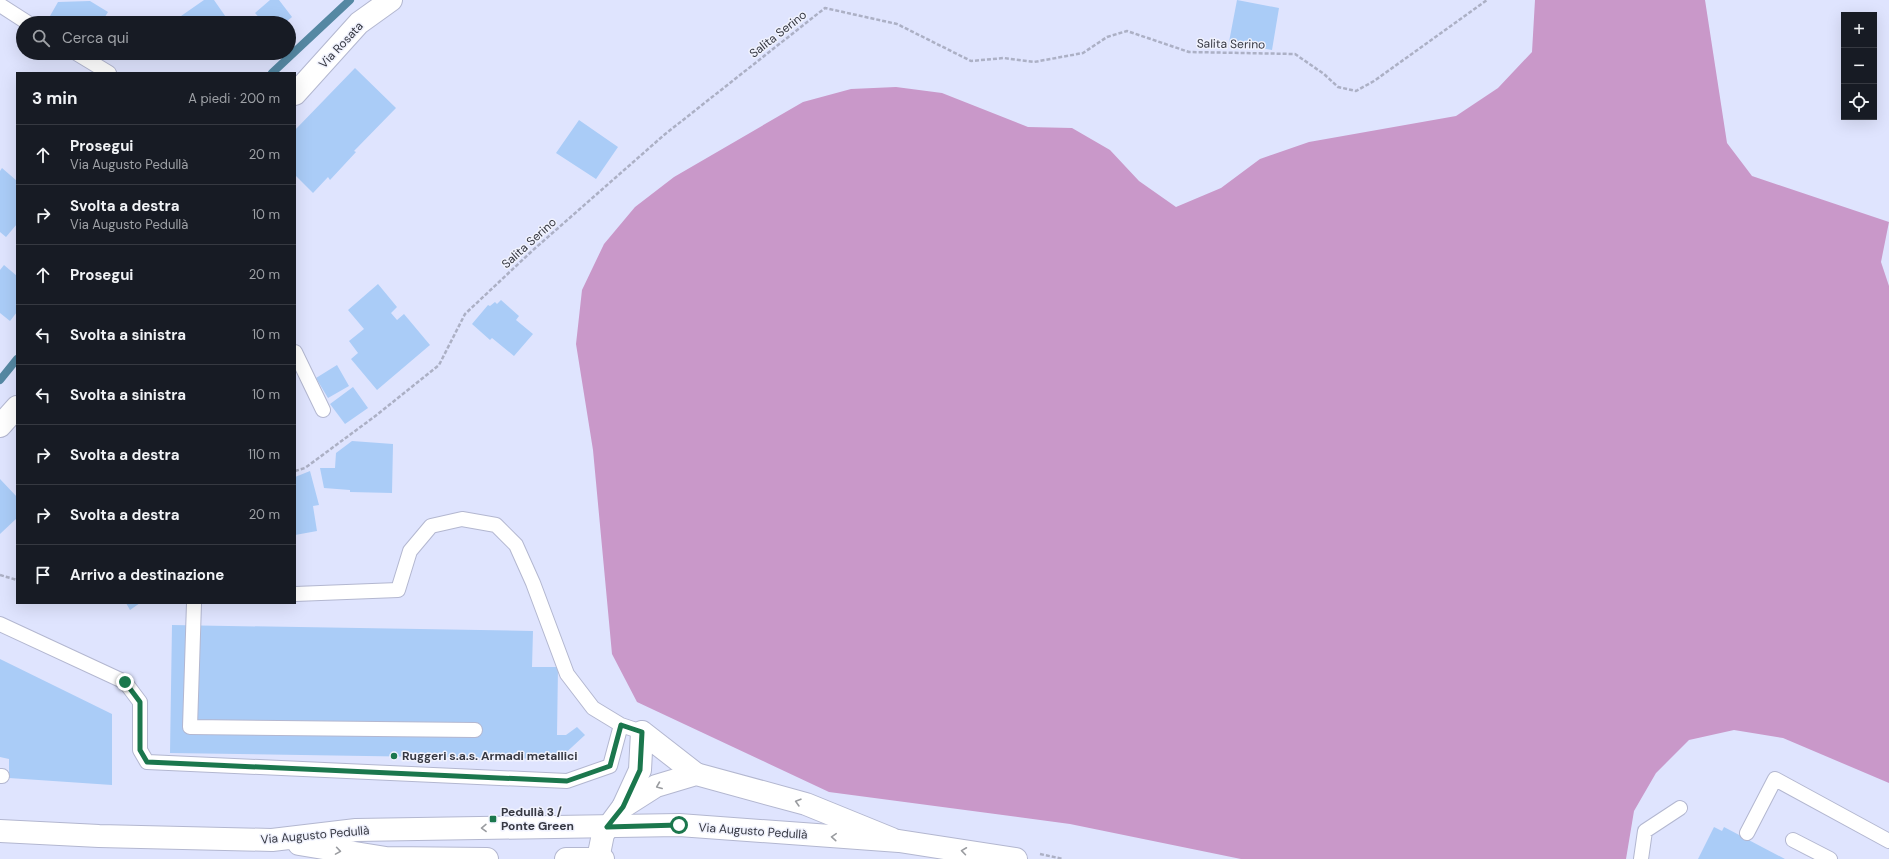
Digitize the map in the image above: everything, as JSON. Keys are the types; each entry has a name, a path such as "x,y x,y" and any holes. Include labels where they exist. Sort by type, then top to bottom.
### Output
{"main road":[{"name":"Via Rosata","path":"296,93 359,23 391,0"},
{"path":"0,426 16,408"},
{"path":"598,859 602,834 623,807 640,770 642,732"},
{"name":"Via Augusto Pedullà","path":"642,732 696,774 806,804 899,841"},
{"path":"623,807 656,786 696,774"},
{"name":"Via Augusto Pedullà","path":"0,831 99,836 272,840 356,830 679,825 899,841 1016,859"},
{"path":"272,840 386,858 487,859"},
{"path":"566,859 603,859"}],"lane":[{"path":"0,5 17,16"},
{"path":"88,60 107,72"},
{"path":"296,354 323,410"},
{"path":"296,594 398,590 410,551 430,526 462,519 496,525 516,545 533,583 567,674 593,708 621,725 642,732"},
{"path":"194,604 190,727 475,730"},
{"path":"0,624 125,682 140,702 140,750 147,762 567,781 610,766 621,725"},
{"path":"1747,833 1775,779 1889,841"},
{"path":"1641,859 1645,831 1680,808"},
{"path":"1793,840 1830,859"}],"path":[{"name":"Salita Serino","path":"296,471 311,463 440,365 465,314 532,251 664,135 825,8 898,24 971,61 1004,58 1034,62 1083,53 1107,37 1127,31 1189,52 1295,54 1324,74 1338,87 1356,91 1374,81 1487,0"},
{"path":"0,575 16,580"}],"shaded area":[{"path":"1535,0 1705,0 1727,143 1752,176 1889,222 1881,262 1889,286 1889,783 1783,738 1734,730 1689,740 1656,773 1634,811 1626,859 1241,859 1070,824 829,792 637,702 612,654 593,450 576,344 582,290 604,244 635,207 674,177 803,102 851,89 896,87 942,93 1028,127 1072,128 1110,150 1139,181 1176,207 1221,188 1260,159 1309,142 1456,116 1498,88 1532,52"}],"building":[{"path":"204,0 214,0 225,16 181,16"},
{"path":"270,0 279,0 291,16 258,16 255,13"},
{"path":"1237,0 1279,8 1272,50 1229,42"},
{"path":"90,1 108,12 105,16 50,16 58,2"},
{"path":"355,68 396,108 354,151 356,152 330,180 328,177 313,193 296,176 296,129"},
{"path":"579,120 618,147 596,179 556,153"},
{"path":"2,168 16,180 16,225 6,237 0,232 0,171"},
{"path":"4,265 16,275 16,313 10,321 0,313 0,270"},
{"path":"378,284 397,307 391,313 397,320 404,314 430,345 377,390 351,359 358,353 349,341 364,329 348,310"},
{"path":"501,300 519,316 516,320 533,334 514,356 492,338 490,340 472,324 488,305 490,306 495,302 497,304"},
{"path":"337,365 349,386 328,398 316,378"},
{"path":"353,387 368,408 345,424 330,404"},
{"path":"352,441 393,444 392,493 350,492 350,490 324,488 320,468 335,468 336,453"},
{"path":"310,471 319,505 313,506 317,531 296,535 296,477"},
{"path":"0,479 16,496 16,519 0,534"},
{"path":"127,604 139,604 130,610"},
{"path":"172,625 533,631 532,667 558,667 557,735 566,735 577,727 585,735 559,759 170,753"},
{"path":"0,659 112,714 112,785 9,778 9,759 0,757"},
{"path":"1714,827 1722,831 1724,827 1785,859 1698,859"}],"waterway":[{"path":"296,51 350,0"},
{"path":"273,72 286,60"},
{"path":"0,380 16,360"}],"place":[{"name":"Ruggeri s.a.s. Armadi metallici","path":"394,756"},
{"name":"Pedullà 3 / Ponte Green","path":"493,819"}],"route":[{"path":"125,682 140,702 140,750 147,762 567,781 610,766 621,725 642,732 640,770 623,807 611,820 607,827 679,825"}]}
